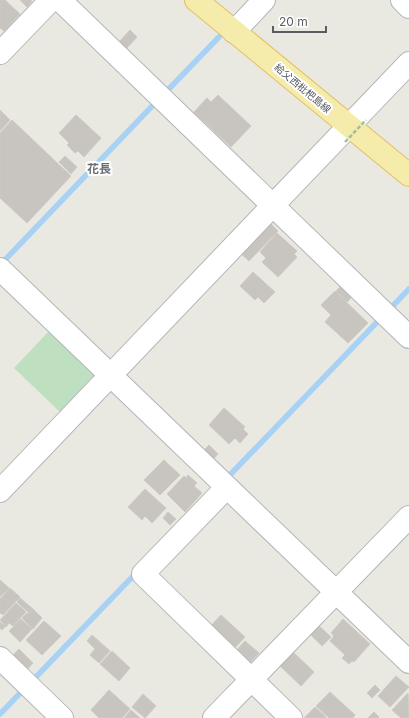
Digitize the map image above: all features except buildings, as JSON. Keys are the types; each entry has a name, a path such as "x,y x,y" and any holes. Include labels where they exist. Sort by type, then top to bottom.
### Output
{"main road":[{"name":"給父西枇杷島線","path":"196,0 409,175"}],"street":[{"path":"0,53 51,0"},
{"path":"60,0 409,337"},
{"path":"234,32 264,0"},
{"path":"402,0 409,7"},
{"path":"0,490 272,205 353,129 409,63"},
{"path":"0,269 409,662"},
{"path":"227,487 143,574 291,718"},
{"path":"214,718 409,516"},
{"path":"0,658 62,718"}],"green space":[{"path":"51,329 96,373 60,412 14,368"}],"waterway":[{"path":"164,94 219,37"},
{"path":"1,264 157,101"},
{"path":"389,310 409,289"},
{"path":"226,479 381,318"},
{"path":"33,680 137,572"},
{"path":"0,714 25,688"}],"district":[{"name":"花長","path":"99,169"}]}
